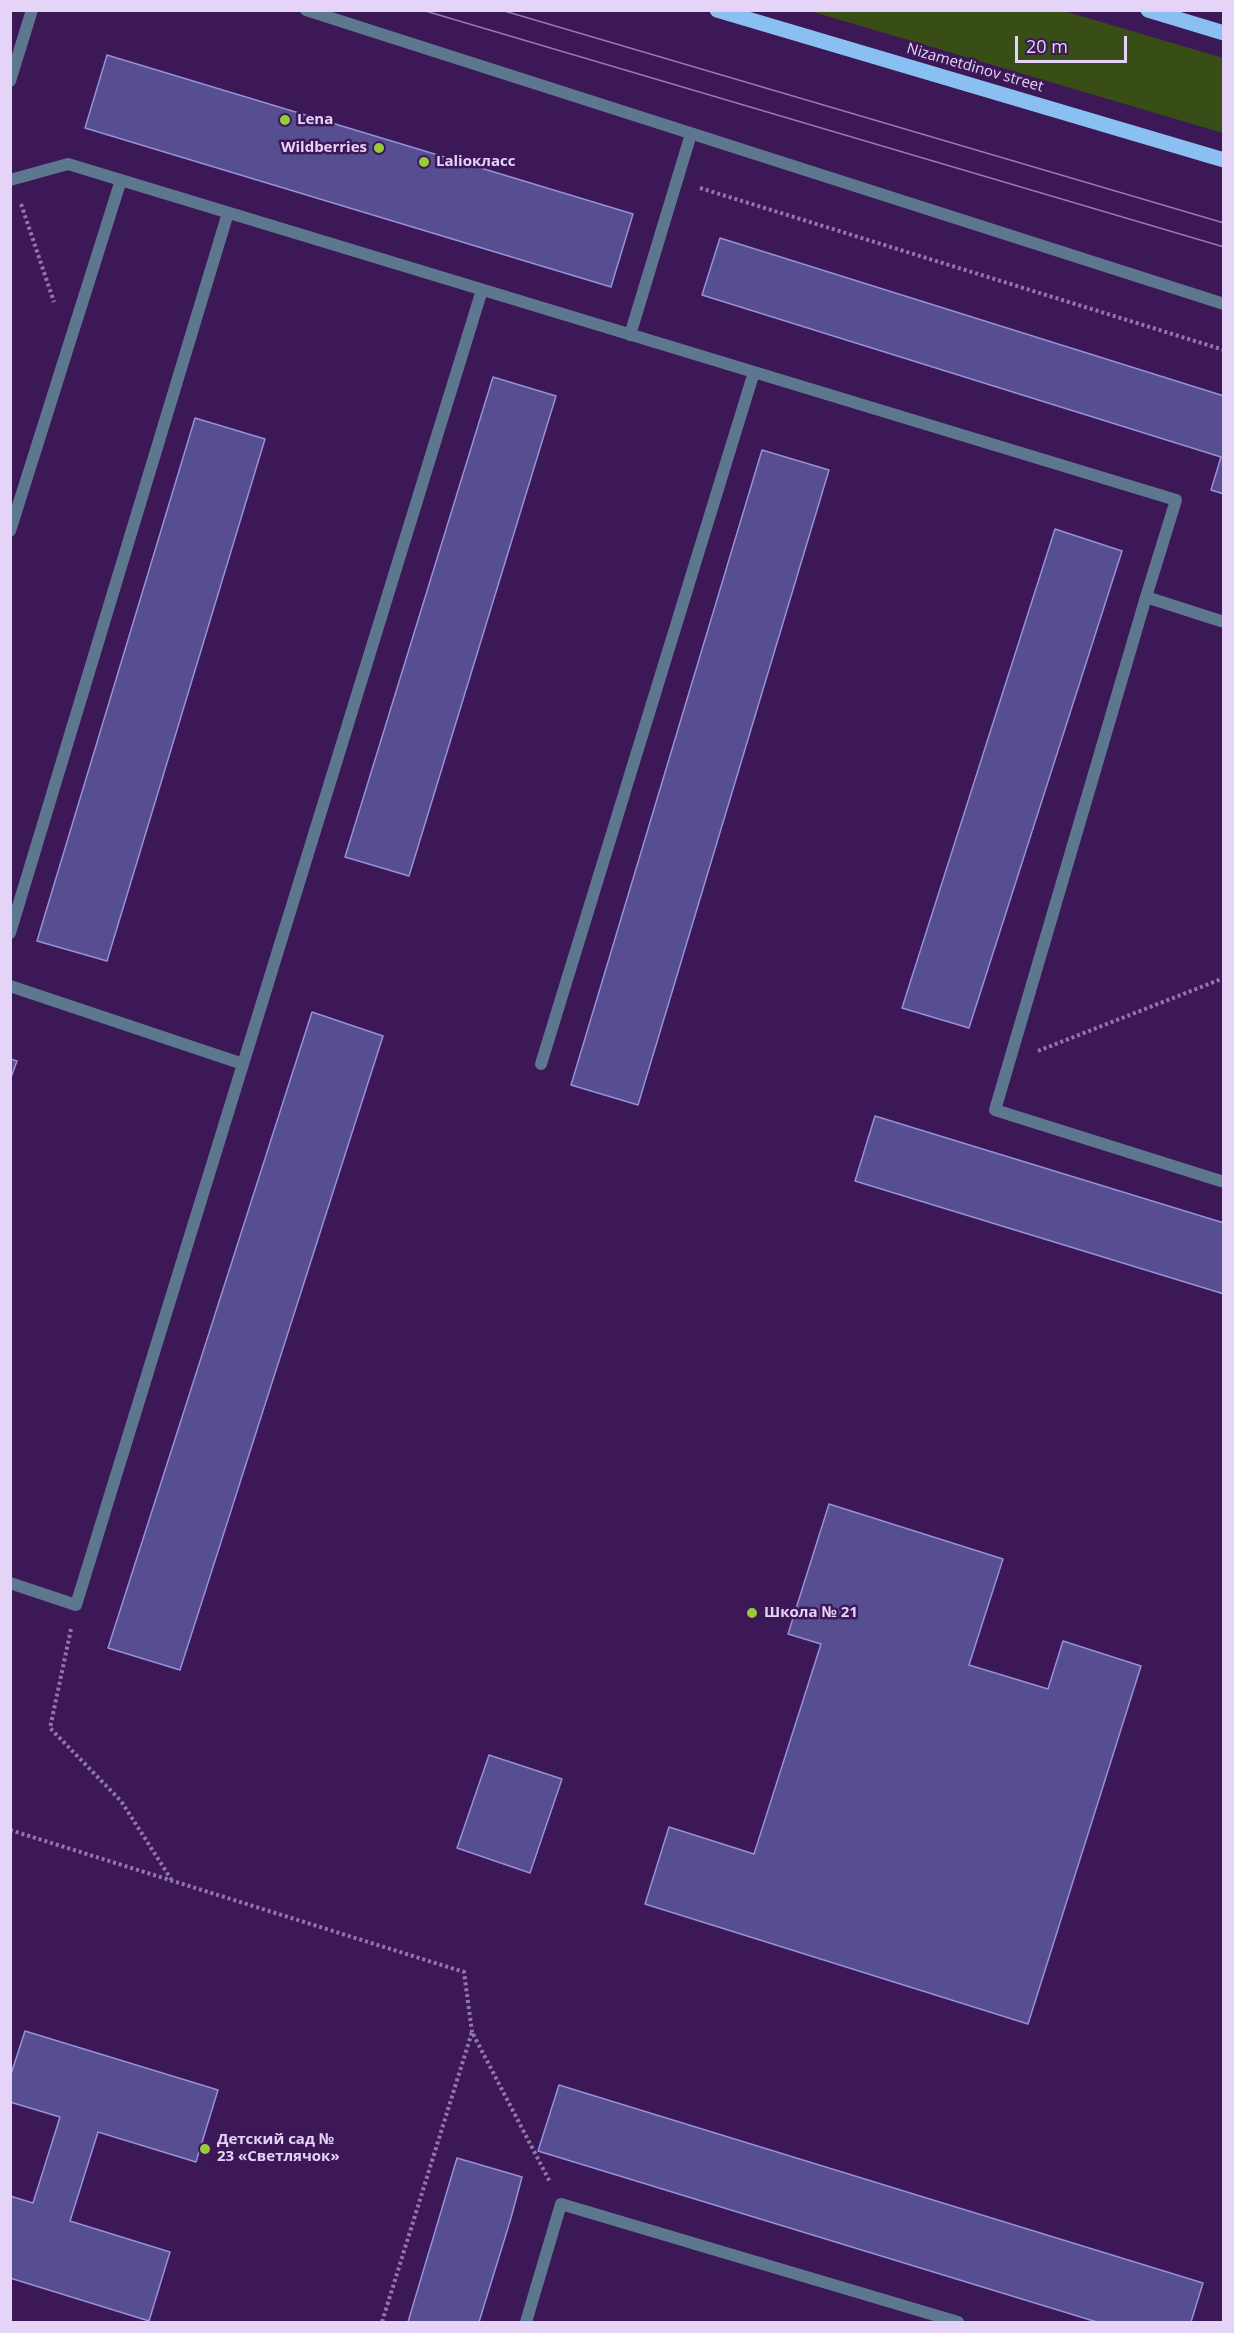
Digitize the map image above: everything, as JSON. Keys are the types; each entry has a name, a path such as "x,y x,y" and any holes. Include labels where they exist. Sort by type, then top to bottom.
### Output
{"main road":[{"name":"Nizametdinov street","path":"717,10 1224,160"},
{"path":"1148,10 1224,33"}],"lane":[{"path":"10,81 32,10"},
{"path":"306,10 1224,304"},
{"path":"630,335 691,134"},
{"path":"12,180 68,164 1176,500 995,1110 1224,1182"},
{"path":"10,531 121,180"},
{"path":"10,933 228,213"},
{"path":"10,1583 76,1605 482,290"},
{"path":"541,1064 754,372"},
{"path":"1146,597 1224,622"},
{"path":"10,986 243,1064"},
{"path":"526,2322 561,2204 958,2322"}],"path":[{"path":"12,180 55,304 75,327"},
{"path":"677,181 1224,350"},
{"path":"1009,1063 1224,978"},
{"path":"76,1605 50,1728 121,1801 172,1880"},
{"path":"10,1830 464,1972 472,2032 561,2204"},
{"path":"382,2322 472,2032"}],"green space":[{"path":"810,11 1064,11 1223,58 1223,133"}],"building":[{"path":"107,55 633,214 611,287 85,128"},
{"path":"720,238 1224,396 1224,494 1211,490 1221,457 702,295"},
{"path":"493,377 556,396 409,876 345,857"},
{"path":"195,418 265,439 107,961 37,941"},
{"path":"762,450 829,470 638,1105 571,1085"},
{"path":"1055,529 1122,551 969,1028 902,1008"},
{"path":"312,1012 383,1036 180,1670 108,1648"},
{"path":"10,1059 17,1061 10,1080"},
{"path":"875,1116 1224,1223 1224,1294 855,1181"},
{"path":"829,1504 1003,1559 969,1665 1048,1689 1063,1641 1141,1666 1028,2024 645,1904 669,1827 754,1854 821,1644 788,1634"},
{"path":"489,1755 562,1779 530,1873 457,1848"},
{"path":"25,2031 218,2090 196,2162 98,2132 70,2221 170,2252 149,2321 10,2278 10,2196 33,2203 60,2117 10,2102 10,2077"},
{"path":"559,2085 1203,2283 1191,2322 1097,2322 538,2151"},
{"path":"457,2158 522,2177 511,2218 479,2322 408,2322"}],"tram line":[{"path":"422,10 1224,247"},
{"path":"501,10 1224,223"}],"place":[{"name":"Lena","path":"285,120"},
{"name":"Wildberries","path":"379,148"},
{"name":"Lalioкласс","path":"424,162"},
{"name":"Школа № 21","path":"752,1613"},
{"name":"Детский сад № 23 «Светлячок»","path":"205,2149"}]}
